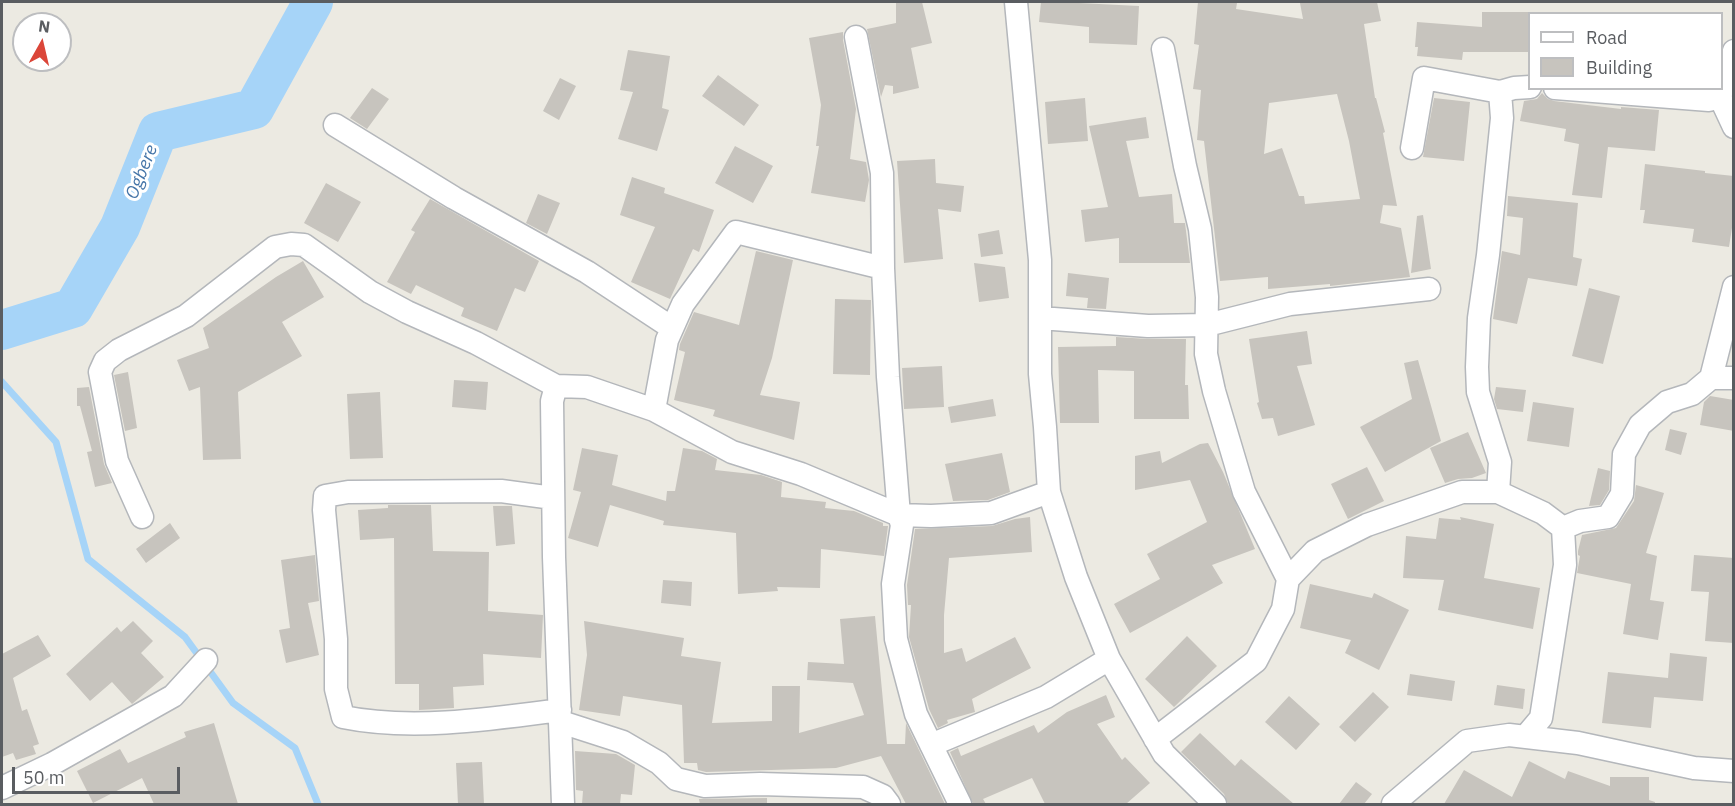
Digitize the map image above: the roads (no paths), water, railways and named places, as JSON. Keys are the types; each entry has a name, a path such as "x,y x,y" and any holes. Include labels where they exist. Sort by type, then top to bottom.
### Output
{"street":[{"path":"1017,2 1040,260 1040,374 1046,427 1049,492 1076,577 1109,659 1164,754 1215,804"},
{"path":"856,37 882,173 888,377 898,515 902,525 893,584 896,639 916,714 960,804"},
{"path":"1163,49 1185,166 1200,229 1207,297 1206,354 1214,391 1244,492 1288,579"},
{"path":"1723,87 1734,51"},
{"path":"1412,148 1424,78 1500,92 1528,87"},
{"path":"1581,90 1709,100 1720,97"},
{"path":"1722,90 1720,97 1734,127"},
{"path":"1498,492 1500,462 1478,392 1476,367 1479,318 1502,118 1500,92"},
{"path":"334,125 454,198 587,272 672,328"},
{"path":"654,410 667,340 682,304 736,232 883,268"},
{"path":"142,517 117,461 100,372 105,361 119,350 186,316 275,247 291,244 304,245 370,292 476,343 556,386 587,387 654,410 732,452 801,474 898,515 991,513 1049,492"},
{"path":"1563,528 1580,521 1608,517 1622,494 1624,454 1640,425 1667,402 1692,394 1711,378 1734,287"},
{"path":"1040,318 1148,326 1207,325 1290,304 1429,289"},
{"path":"1711,378 1734,378"},
{"path":"556,386 552,401 553,498 563,804"},
{"path":"553,498 501,491 348,492 325,496 324,510 336,639 336,689 343,717 362,721 423,723 560,716 623,742 659,763 675,779 705,786 760,784 863,787 883,795 889,804"},
{"path":"1155,739 1256,661 1283,609 1288,579 1315,551 1367,525 1462,492 1498,492 1543,513 1563,528"},
{"path":"1525,737 1541,718 1565,565 1563,528"},
{"path":"931,745 1046,697 1109,659"},
{"path":"2,788 52,764 173,696 206,660"},
{"path":"1393,804 1467,741 1509,735 1578,743 1694,768 1734,771"}],"waterway":[{"name":"Ogbere","path":"2,330 73,308 120,227 158,132 254,109 313,2"},
{"path":"2,382 56,442 88,559 185,637 233,703 295,748 318,804"}]}
